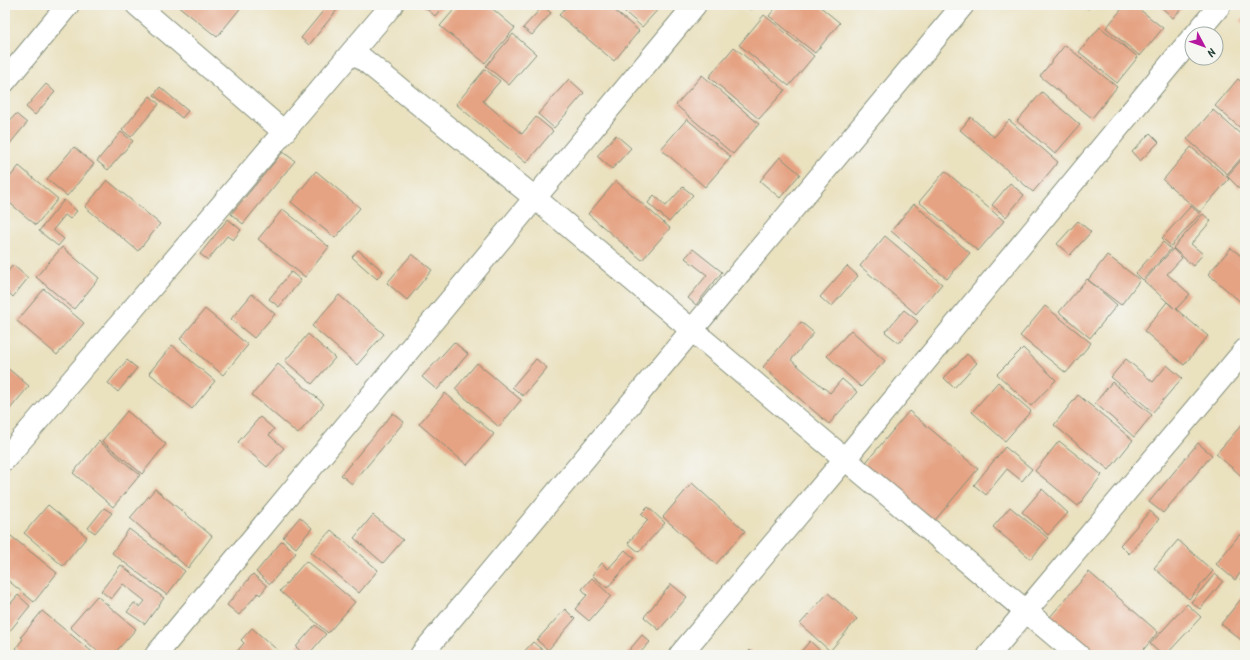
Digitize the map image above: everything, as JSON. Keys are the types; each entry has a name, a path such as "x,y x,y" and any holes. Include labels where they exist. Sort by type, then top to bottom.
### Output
{"street":[{"path":"5,81 68,5"},
{"path":"137,5 284,132"},
{"path":"5,459 392,5"},
{"path":"156,655 695,5"},
{"path":"421,655 963,5"},
{"path":"1203,26 1220,5"},
{"path":"680,655 844,460 1184,48"},
{"path":"353,51 535,198 844,460 1078,655"},
{"path":"989,655 1245,350"}],"building":[{"path":"177,5 243,5 217,37"},
{"path":"317,5 341,5 309,45 301,38 324,10"},
{"path":"422,5 444,5 435,16"},
{"path":"458,5 488,5 515,28 485,63 440,26"},
{"path":"568,5 608,5 639,31 614,61 559,15"},
{"path":"617,5 662,5 642,27"},
{"path":"744,5 755,5 751,10"},
{"path":"778,5 818,5 840,23 815,53 769,16"},
{"path":"1083,5 1092,5 1088,9"},
{"path":"1125,5 1134,5 1163,28 1140,56 1106,28"},
{"path":"1159,5 1185,5 1173,18"},
{"path":"543,6 551,13 532,35 523,28"},
{"path":"764,15 814,56 789,86 739,45"},
{"path":"1245,15 1245,25 1240,21"},
{"path":"1100,27 1138,57 1117,83 1079,52"},
{"path":"513,34 536,54 509,85 486,66"},
{"path":"1065,45 1117,87 1092,118 1040,76"},
{"path":"734,47 785,90 759,119 709,77"},
{"path":"485,69 500,81 483,101 522,134 536,117 553,131 526,163 456,104"},
{"path":"702,75 759,124 733,154 676,105"},
{"path":"569,79 584,93 554,128 538,114"},
{"path":"1238,79 1245,85 1245,132 1215,106"},
{"path":"46,84 55,92 35,115 26,107"},
{"path":"160,87 188,111 182,118 154,95"},
{"path":"1042,92 1080,125 1055,154 1017,121"},
{"path":"150,96 159,104 131,137 122,130"},
{"path":"1213,110 1245,138 1245,154 1227,174 1187,139"},
{"path":"16,114 27,123 7,147 5,145 5,126"},
{"path":"971,117 994,137 1009,120 1058,162 1033,192 960,130"},
{"path":"687,119 731,157 705,187 661,149"},
{"path":"121,132 133,141 108,170 97,161"},
{"path":"1150,133 1159,142 1140,161 1132,152"},
{"path":"616,135 631,148 612,169 597,156"},
{"path":"74,147 94,164 67,196 47,179"},
{"path":"1191,147 1229,179 1200,212 1163,180"},
{"path":"283,152 295,161 243,224 231,214"},
{"path":"1245,156 1245,181 1239,188 1227,176"},
{"path":"780,157 800,174 780,198 760,181"},
{"path":"19,166 58,199 36,225 5,199 5,183"},
{"path":"316,171 360,208 335,238 291,202"},
{"path":"945,171 1004,221 978,251 919,202"},
{"path":"107,180 160,224 138,251 85,207"},
{"path":"616,181 670,228 642,260 588,214"},
{"path":"1010,183 1024,195 1006,217 992,205"},
{"path":"683,187 693,195 669,222 648,203 654,195 666,206"},
{"path":"64,200 77,211 70,219 65,215 53,230 64,239 58,246 39,231"},
{"path":"914,204 970,253 947,279 891,231"},
{"path":"1191,206 1200,214 1171,246 1162,238"},
{"path":"283,209 329,247 305,277 258,239"},
{"path":"1203,214 1211,221 1191,244 1203,254 1193,266 1173,248"},
{"path":"228,219 241,230 233,240 227,236 208,260 200,254"},
{"path":"1078,221 1091,232 1070,255 1057,244"},
{"path":"885,236 942,284 916,314 860,266"},
{"path":"1163,242 1171,249 1143,280 1136,273"},
{"path":"62,247 99,278 74,309 36,277"},
{"path":"1231,248 1245,259 1245,300 1242,303 1208,274"},
{"path":"693,249 722,272 696,305 688,298 707,275 685,258"},
{"path":"1173,249 1182,258 1167,274 1190,294 1176,309 1208,336 1184,365 1144,331 1167,302 1174,308 1144,281"},
{"path":"358,250 383,271 377,279 352,257"},
{"path":"412,254 432,270 407,300 387,283"},
{"path":"1107,255 1140,280 1121,305 1088,280"},
{"path":"13,265 28,278 13,297 9,293 5,297 5,275"},
{"path":"847,266 858,276 831,307 820,297"},
{"path":"291,272 301,280 279,307 269,299"},
{"path":"1087,279 1117,305 1090,338 1059,312"},
{"path":"44,289 84,323 57,355 17,321"},
{"path":"252,294 275,314 254,338 231,319"},
{"path":"339,295 384,334 357,365 312,326"},
{"path":"1045,306 1091,343 1066,373 1020,336"},
{"path":"205,309 248,345 223,375 180,339"},
{"path":"904,310 918,321 899,343 885,332"},
{"path":"801,322 814,333 791,360 830,393 842,379 857,392 829,424 763,367"},
{"path":"851,330 885,361 861,387 827,356"},
{"path":"308,334 335,358 312,384 285,361"},
{"path":"454,342 468,354 437,390 422,377"},
{"path":"172,345 215,381 192,409 149,373"},
{"path":"1023,348 1056,380 1031,406 997,374"},
{"path":"967,354 977,363 954,388 944,378"},
{"path":"536,359 547,368 523,396 512,387"},
{"path":"1126,359 1153,382 1167,365 1182,378 1153,412 1111,377"},
{"path":"127,360 137,368 118,392 108,383"},
{"path":"477,363 521,400 499,427 455,389"},
{"path":"278,364 324,404 298,434 252,395"},
{"path":"5,366 29,386 5,415"},
{"path":"998,382 1031,411 1005,441 972,412"},
{"path":"1112,382 1152,415 1134,437 1095,403"},
{"path":"445,393 494,434 467,465 419,424"},
{"path":"1078,395 1133,440 1109,470 1054,425"},
{"path":"127,411 166,444 142,474 102,441"},
{"path":"909,411 978,469 931,525 862,467"},
{"path":"393,413 404,422 352,484 341,475"},
{"path":"260,417 274,429 269,435 284,448 267,467 238,442"},
{"path":"1245,421 1245,479 1216,454"},
{"path":"99,441 140,475 113,507 73,473"},
{"path":"1059,441 1102,475 1078,506 1035,471"},
{"path":"1198,443 1212,455 1163,513 1149,502"},
{"path":"1005,447 1032,469 1022,481 1007,469 986,495 974,485"},
{"path":"692,483 745,531 716,564 663,517"},
{"path":"155,489 212,536 188,568 130,518"},
{"path":"1042,489 1068,513 1048,535 1022,512"},
{"path":"48,505 87,537 63,566 24,533"},
{"path":"648,507 665,523 639,552 628,543 648,520 641,514"},
{"path":"1010,507 1048,538 1031,559 993,527"},
{"path":"104,508 112,513 95,533 88,528"},
{"path":"1150,511 1159,519 1129,554 1120,545"},
{"path":"373,515 403,540 383,563 354,538"},
{"path":"300,517 312,528 296,548 283,537"},
{"path":"129,529 185,571 167,595 112,553"},
{"path":"331,530 378,570 359,593 311,552"},
{"path":"1240,534 1245,539 1245,567 1235,580 1216,564"},
{"path":"11,536 57,573 34,602 5,578 5,544"},
{"path":"1178,540 1213,571 1189,599 1154,568"},
{"path":"282,541 296,553 270,584 256,572"},
{"path":"625,550 634,558 607,588 592,575 602,563 608,569"},
{"path":"306,561 355,602 328,633 280,591"},
{"path":"121,565 164,598 145,624 127,612 134,603 140,607 145,601 123,584 111,599 101,591"},
{"path":"1089,572 1158,632 1139,655 1092,655 1049,618"},
{"path":"253,574 267,586 260,595 258,593 239,615 227,605"},
{"path":"1215,574 1223,581 1200,609 1191,602"},
{"path":"1245,574 1245,583 1240,579"},
{"path":"592,578 611,596 589,621 575,609 587,595 582,589"},
{"path":"671,584 687,597 659,630 644,617"},
{"path":"5,592 10,596 5,602"},
{"path":"828,593 857,619 830,651 800,624"},
{"path":"1245,594 1245,643 1221,624"},
{"path":"18,595 30,606 5,637 5,610"},
{"path":"97,596 136,629 113,655 102,655 70,627"},
{"path":"1187,604 1201,617 1166,655 1162,655 1150,644"},
{"path":"565,609 575,619 548,650 537,640"},
{"path":"42,611 96,655 24,655 16,648 23,639 21,637"},
{"path":"315,625 326,634 308,655 305,655 296,647"},
{"path":"252,628 283,655 234,655 244,643 241,640"},
{"path":"642,635 650,642 638,655 625,655"},
{"path":"810,641 825,655 798,655"},
{"path":"533,642 546,653 545,655 521,655"},
{"path":"750,650 755,655 745,655"}]}
